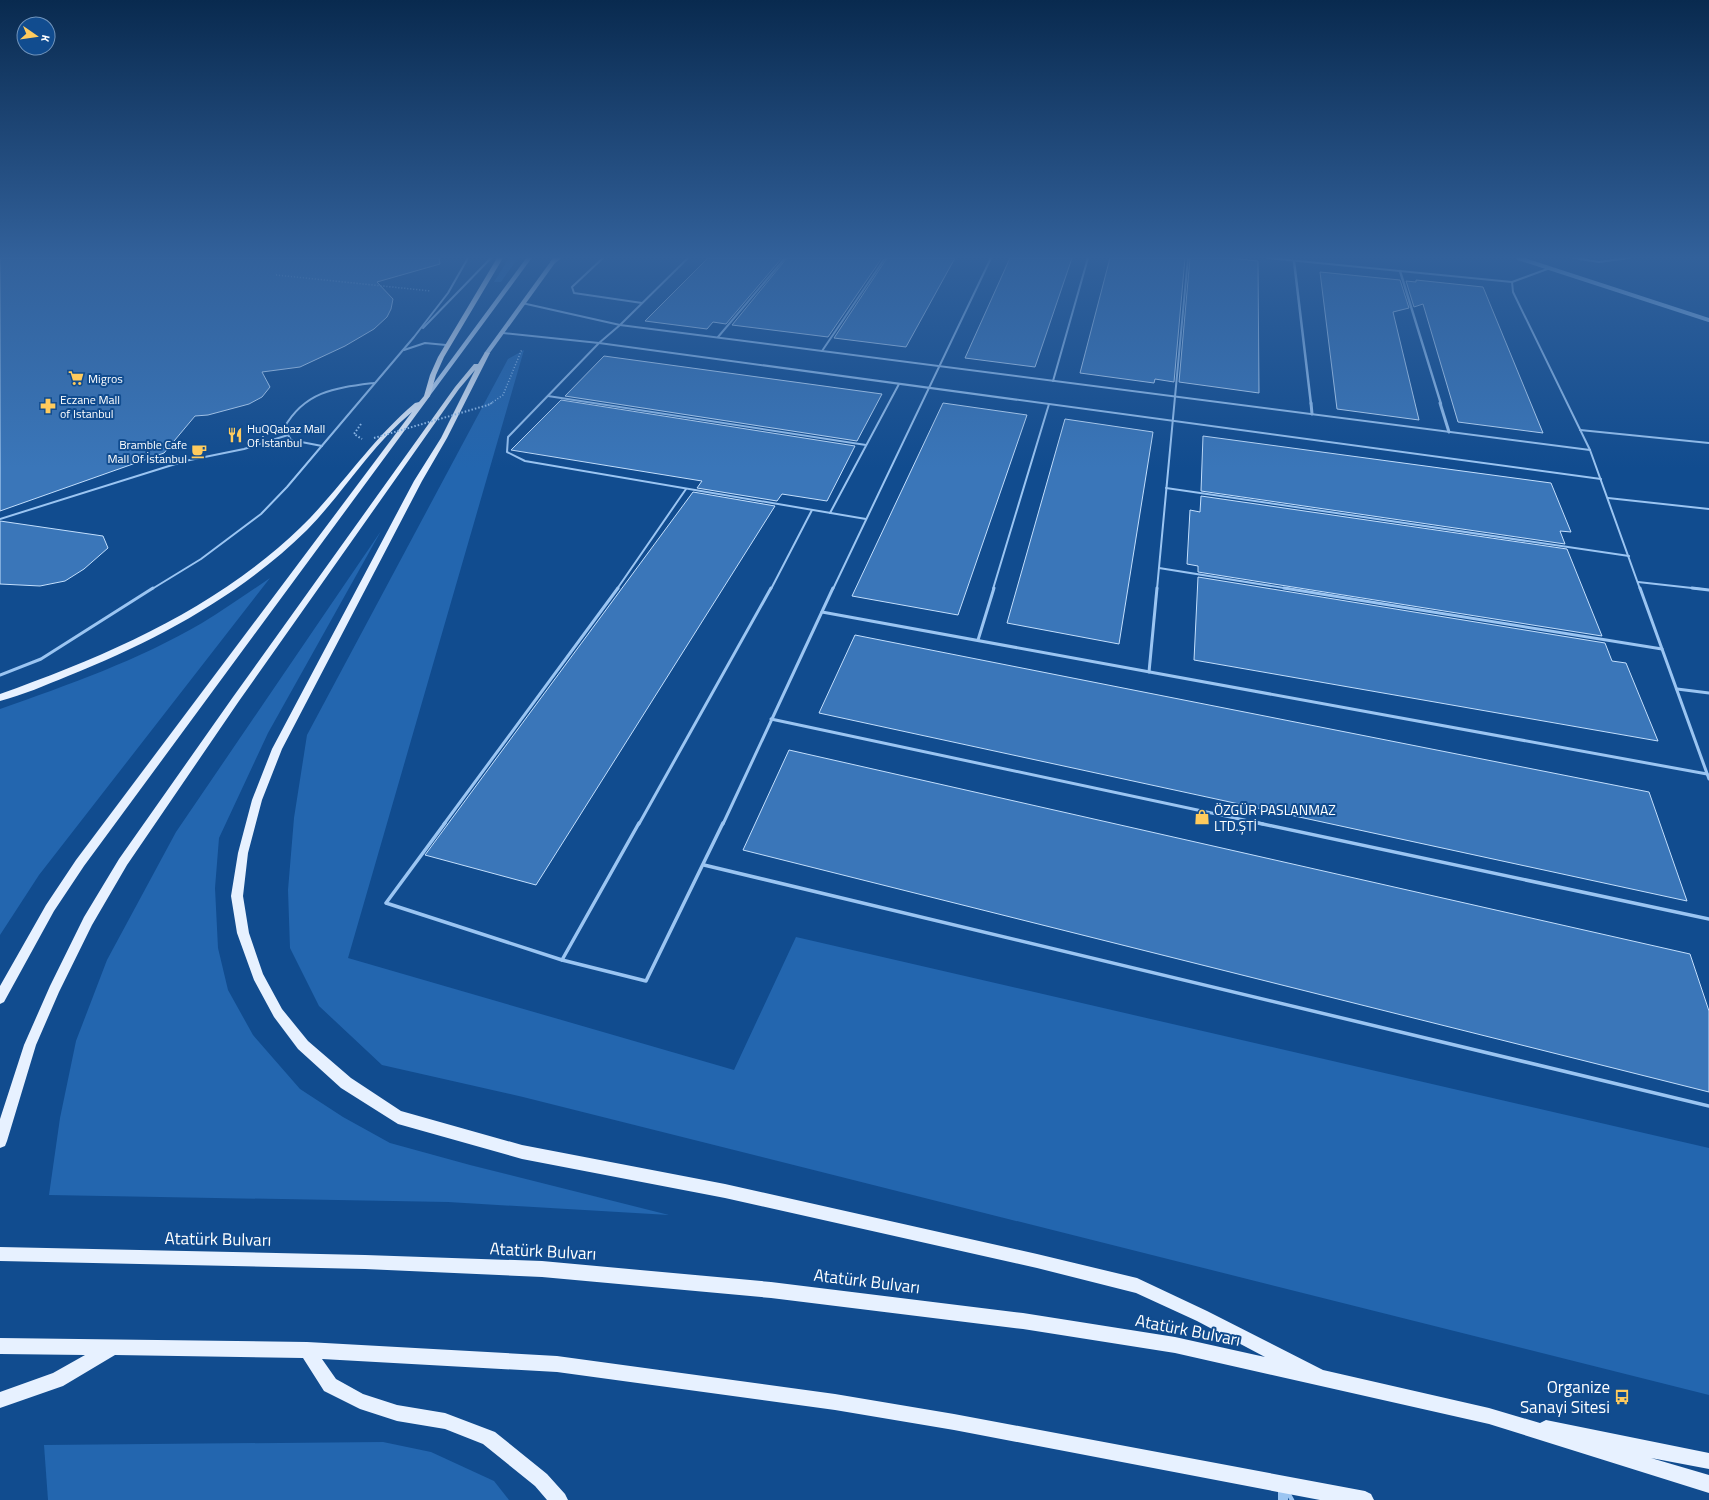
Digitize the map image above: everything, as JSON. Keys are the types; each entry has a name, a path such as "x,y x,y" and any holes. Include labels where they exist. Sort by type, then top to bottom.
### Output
{"main road":[{"path":"0,698 93,662 146,638 227,592 255,572 303,529 331,500 392,425 427,396 432,376 446,345 459,328"},
{"path":"0,998 50,908 80,863 477,328"},
{"path":"0,1141 33,1038 88,921 122,862 236,698 457,388 506,328"},
{"path":"487,353 444,438 418,481 277,750 257,800 245,845 237,896 243,933 258,976 278,1012 303,1045 346,1083 398,1117 522,1152 725,1191 1029,1259 1137,1286 1202,1316 1323,1379"},
{"name":"Atatürk Bulvarı","path":"0,1254 365,1262 542,1270 667,1279 841,1298 1023,1321 1175,1345 1489,1416 1709,1484"},
{"path":"0,1346 307,1350 557,1364 827,1401 954,1422 1283,1492 1365,1500"},
{"path":"0,1400 57,1380 114,1348"},
{"path":"307,1350 330,1385 360,1400 397,1413 445,1421 489,1438 541,1480 559,1500"},
{"path":"1489,1416 1709,1461"}],"street":[{"path":"1302,328 1312,414"},
{"path":"1417,328 1449,432"}],"lane":[{"path":"0,675 41,659 201,559 261,514 287,487 421,328"},
{"path":"414,337 423,328"},
{"path":"616,328 599,343 508,437 507,452 525,461 866,520"},
{"path":"644,328 1590,450"},
{"path":"718,337 726,328"},
{"path":"822,351 838,328"},
{"path":"686,489 640,558 386,903 562,960 646,981 704,865 771,719 958,328"},
{"path":"1053,381 1068,328"},
{"path":"1150,672 1181,328"},
{"path":"1531,328 1590,450 1709,779"},
{"path":"503,333 530,334 599,343 1601,479"},
{"path":"402,351 420,344 432,343 446,345"},
{"path":"322,446 291,440 284,428 289,415 310,398 330,389 374,382"},
{"path":"830,513 899,384"},
{"path":"548,396 866,445"},
{"path":"978,640 1049,404"},
{"path":"1580,430 1709,443"},
{"path":"0,519 185,461 244,449 288,435"},
{"path":"1166,488 1629,556"},
{"path":"1608,498 1709,509"},
{"path":"562,960 772,587 812,510"},
{"path":"1159,568 1662,649"},
{"path":"1638,582 1709,590"},
{"path":"822,612 1707,774"},
{"path":"1677,689 1709,693"},
{"path":"771,719 1709,919"},
{"path":"704,865 1709,1106"},
{"path":"1283,1492 1292,1500"}],"path":[{"path":"348,416 367,417 354,434 361,438 374,438 488,406 503,395 518,355 530,334"}],"shaded area":[{"path":"524,350 348,958 734,1070 796,937 1709,1148 1709,1395 523,1097 382,1065 319,1006 290,948 288,890 294,818 307,735 508,359"},
{"path":"381,531 268,733 219,838 215,888 218,948 228,990 253,1035 300,1089 343,1117 390,1143 470,1165 669,1215 448,1202 49,1195 60,1118 76,1041 107,960 176,832"},
{"path":"270,578 39,875 0,935 0,709 103,671 153,649 202,623"},
{"path":"383,1442 431,1452 494,1481 509,1500 48,1500 44,1445"}],"building":[{"path":"0,328 375,328 345,346 300,367 262,372 270,387 262,397 249,404 208,415 195,416 164,453 0,511"},
{"path":"756,328 834,328 828,337"},
{"path":"841,328 916,328 906,347 834,338"},
{"path":"978,328 1048,328 1035,367 965,358"},
{"path":"1092,328 1179,328 1174,382 1155,379 1154,383 1080,373"},
{"path":"1184,328 1259,328 1259,393 1179,382"},
{"path":"1327,328 1397,328 1419,420 1337,409"},
{"path":"1430,328 1500,328 1543,433 1458,422"},
{"path":"604,356 882,394 857,441 565,396"},
{"path":"561,400 855,446 827,501 782,494 777,501 697,488 702,481 511,450"},
{"path":"943,403 1027,415 958,615 852,596"},
{"path":"1065,419 1153,432 1119,644 1007,623"},
{"path":"1203,436 1551,483 1571,532 1560,531 1565,544 1201,491"},
{"path":"693,492 775,506 536,885 425,855"},
{"path":"1201,496 1567,549 1602,636 1198,572 1198,566 1187,564 1190,510 1200,512"},
{"path":"0,521 103,536 108,548 84,569 65,581 40,586 0,584"},
{"path":"1198,577 1605,643 1612,661 1626,663 1658,741 1194,660"},
{"path":"855,635 1649,792 1687,901 819,713"},
{"path":"789,750 1690,954 1709,1011 1709,1092 743,850"}],"place":[{"name":"Migros","path":"76,378"},
{"name":"Eczane Mall of Istanbul","path":"48,406"},
{"name":"HuQQabaz Mall Of İstanbul","path":"235,435"},
{"name":"Bramble Cafe Mall Of İstanbul","path":"199,451"},
{"name":"ÖZGÜR PASLANMAZ LTD.ŞTİ","path":"1202,817"},
{"name":"Organize Sanayi Sitesi","path":"1622,1397"}]}
